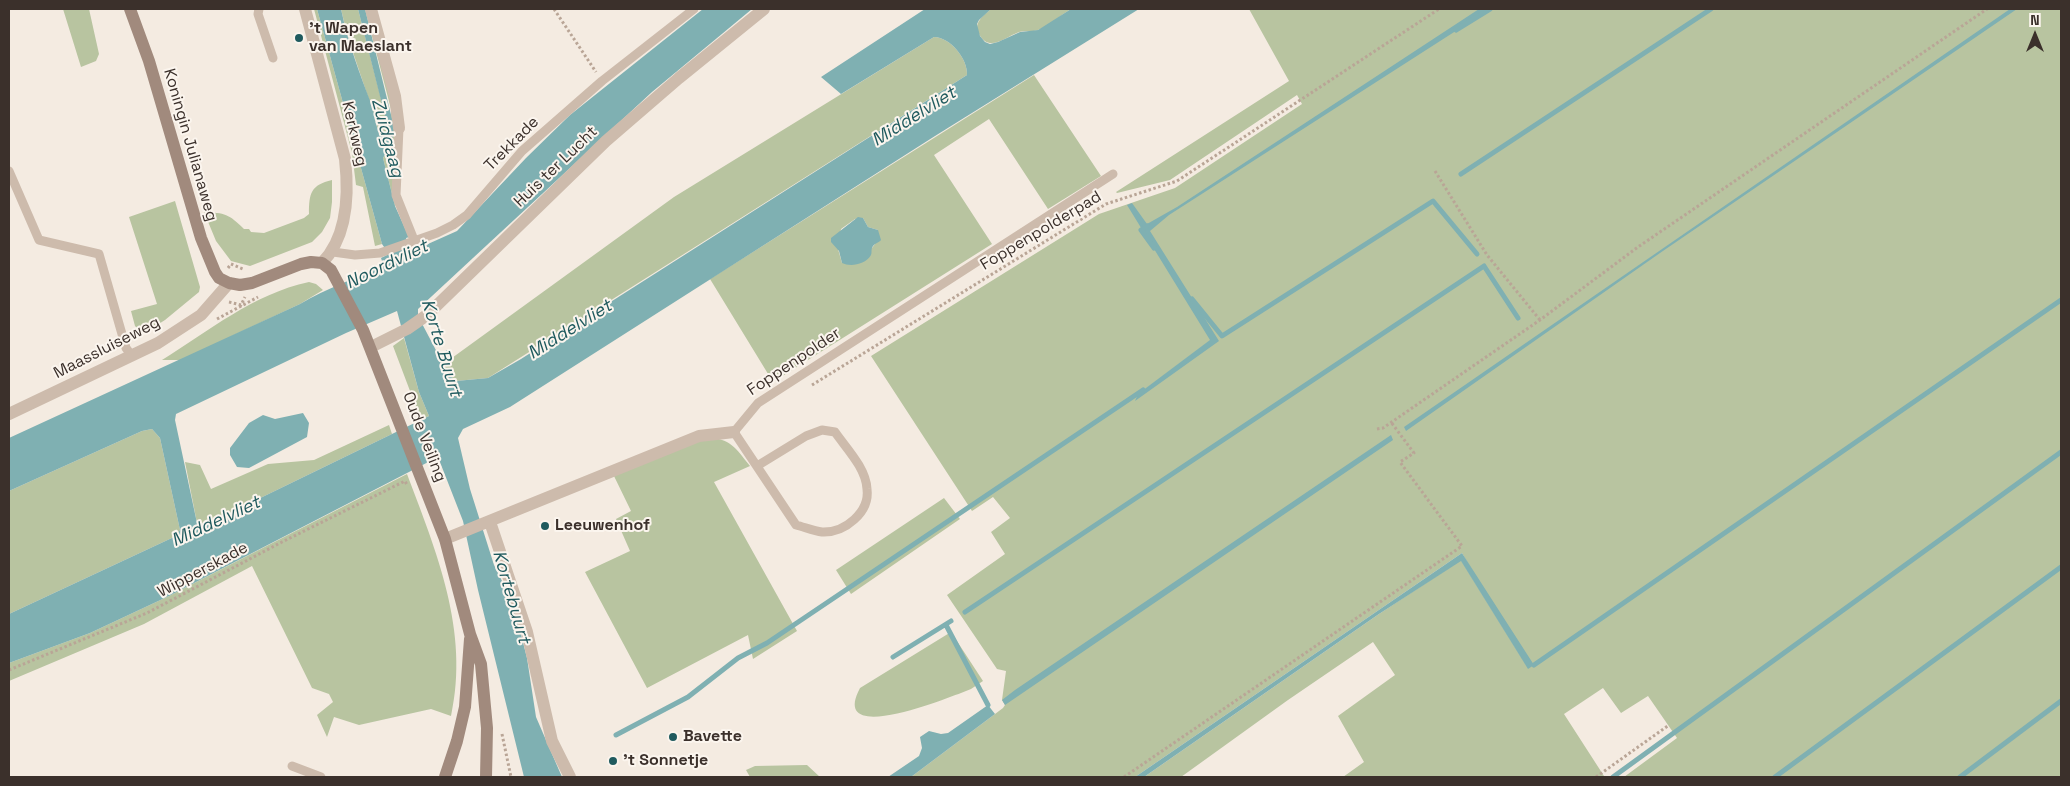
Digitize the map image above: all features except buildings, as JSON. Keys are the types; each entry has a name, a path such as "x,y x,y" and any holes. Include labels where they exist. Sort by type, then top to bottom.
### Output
{"main road":[{"name":"Koningin Julianaweg","path":"130,9 149,61 201,238 215,272 219,278 229,284"},
{"path":"229,284 252,283 301,264 311,262 322,263"},
{"name":"Oude Veiling","path":"322,263 331,270 371,347 445,539 470,634 481,664 487,728 486,777"},
{"name":"Oude Veiling","path":"445,777 457,741 464,707 470,634"}],"street":[{"name":"Kerkweg","path":"305,9 345,159 347,181 346,210 333,252 322,263"},
{"path":"371,9 395,96 399,128"},
{"name":"Huis ter Lucht","path":"371,347 407,329 427,314 606,141 679,78 764,9"},
{"name":"Maassluiseweg","path":"9,414 158,344 201,314 229,284"},
{"path":"445,539 699,436 734,432"},
{"path":"488,523 528,632 552,742 570,777"}],"lane":[{"path":"259,9 258,14 273,58"},
{"name":"Trekkade","path":"333,252 355,255 380,253 437,233 467,215 522,151 602,81 694,9"},
{"path":"399,128 396,195 411,241"},
{"path":"9,171 39,240 99,254 126,348 132,356"},
{"name":"Foppenpolder","path":"734,432 758,404 1113,174"},
{"path":"734,432 796,524 823,532 843,528 863,511 868,489 862,472 835,432 822,430 806,436 757,466"},
{"path":"292,766 321,777"}],"path":[{"path":"554,9 602,81"},
{"name":"Foppenpolderpad","path":"810,386 1106,204 1177,181 1439,9"},
{"path":"1377,429 1383,428 1540,320 1638,247 1987,9"},
{"path":"1435,171 1487,255 1540,320"},
{"path":"1124,777 1462,546 1400,462 1414,453 1391,422"},
{"name":"Wipperskade","path":"9,670 147,614 282,542 405,481"},
{"path":"1596,777 1669,725"}],"green space":[{"path":"63,9 89,9 99,54 96,61 81,67"},
{"path":"314,9 317,9 382,244 375,246 363,187 356,185 352,153"},
{"path":"341,9 358,9 387,122 387,134 382,135 379,133"},
{"path":"365,9 367,9 395,118 397,204 395,206 383,158 392,143 391,109"},
{"path":"991,9 1071,9 1038,30 1019,32 992,43 983,40 977,30 980,20"},
{"path":"1249,9 2061,9 2061,777 1624,777 1677,738 1648,696 1621,713 1603,688 1564,714 1604,776 1602,777 1343,777 1364,762 1338,716 1395,675 1373,642 1181,777 1144,777 1379,614 1461,560 1528,668 1462,553 1135,777 911,777 1005,705 1002,700 1006,671 997,669 947,595 1005,554 991,532 1010,518 993,497 972,511 871,356 1099,214 1175,188 1302,104 1297,95 1170,180 1116,192 1289,81"},
{"path":"934,37 946,41 957,50 965,62 967,75 488,378 456,381 449,375 444,366 445,363 674,197"},
{"path":"1034,75 1101,176 1048,209 989,119 934,155 992,244 773,382 710,279","holes":["863,218 868,227 878,230 875,244 872,248 842,263 838,249 841,229 855,219"]},
{"path":"332,180 330,218 322,232 312,242 250,266 231,261 216,241 204,212 226,215 244,229 249,229 251,232 264,233 304,218 309,214 311,195 315,187"},
{"path":"175,201 200,287 199,292 165,320 143,334 135,326 131,311 157,304 129,217"},
{"path":"309,282 316,284 323,290 300,304 181,360 162,360 250,304 269,295"},
{"path":"404,338 419,392 429,416 421,420 393,346"},
{"path":"389,425 392,434 211,522 201,525 197,523 185,462 200,465 211,489 268,464 314,460"},
{"path":"152,429 160,438 180,530 174,537 9,614 9,491 142,431"},
{"path":"706,437 721,440 732,445 750,466 714,482 797,631 753,659 748,635 647,688 585,572 630,551 616,519 631,511 613,474"},
{"path":"407,474 439,562 453,622 456,684 451,716 431,709 359,725 334,717 327,737 317,715 333,702 329,694 312,688 252,566 144,624 9,681 9,663 90,633 169,596"},
{"path":"944,498 960,519 851,594 836,570"},
{"path":"951,632 983,681 971,689 913,709 874,717 860,714 855,705 860,688"},
{"path":"807,765 820,777 750,777 746,770 755,766"}],"water":[{"path":"317,9 341,9 347,34 377,126 382,135 387,134 388,128 358,9 365,9 394,127 392,143 383,158 395,206 409,237 406,238 410,252 457,231 526,158 570,115 703,9 752,9 652,92 418,309 418,316 439,356 447,350 451,358 445,363 444,367 456,381 488,378 521,359 967,75 965,62 957,50 946,41 934,37 841,94 821,77 925,9 991,9 977,24 980,36 985,42 990,44 1020,32 1038,30 1071,9 1139,9 935,136 510,407 463,429 458,438 470,489 494,565 513,603 527,658 536,717 562,777 524,777 463,521 438,457 169,596 90,633 9,663 9,614 174,537 180,530 160,438 152,429 142,431 9,491 9,438 383,264 381,258 389,254 382,244","holes":["397,311 419,392 429,416 211,522 201,525 197,523 175,420 176,414 346,333"]},
{"path":"1479,9 1490,9 1169,215 1150,231 1219,341 1135,401 1138,394 1210,340 1127,205 1132,203 1147,224 1177,207"},
{"path":"2010,9 2017,9 1660,253 1406,431 1404,427"},
{"path":"858,217 863,218 868,227 878,230 881,240 873,246 871,255 865,261 853,265 845,264 842,263 839,251 831,242 831,238"},
{"path":"303,413 309,423 307,437 249,468 237,467 230,455 230,448 249,423 263,415 275,419"},
{"path":"1391,435 1393,440 1005,705 1002,700 1015,690"},
{"path":"1462,553 1534,665 1528,669 1461,561 1379,614 1144,777 1135,777"},
{"path":"988,705 995,714 911,777 888,777 919,756 922,748 920,737 929,731 941,734 948,733"}],"waterway":[{"path":"1456,30 1490,9"},
{"path":"1461,174 1711,9"},
{"path":"1192,299 1222,336 1433,201 1477,254"},
{"path":"1147,226 1141,230 1154,248"},
{"path":"965,612 1484,266 1518,318"},
{"path":"1534,665 2061,300"},
{"path":"616,735 688,697 738,658 767,643 1143,390"},
{"path":"1613,777 2061,452"},
{"path":"1775,777 2061,567"},
{"path":"893,657 951,621"},
{"path":"946,625 988,705"},
{"path":"1960,777 2061,701"}],"place":[{"name":"'t Wapen van Maeslant","path":"299,38"},
{"name":"Leeuwenhof","path":"545,526"},
{"name":"Bavette","path":"673,737"},
{"name":"'t Sonnetje","path":"613,761"}],"water label":[{"name":"Middelvliet","path":"914,117"},
{"name":"Zuidgaag","path":"387,138"},
{"name":"Noordvliet","path":"387,265"},
{"name":"Middelvliet","path":"570,330"},
{"name":"Korte Buurt","path":"441,348"},
{"name":"Middelvliet","path":"216,522"},
{"name":"Kortebuurt","path":"511,597"}]}
